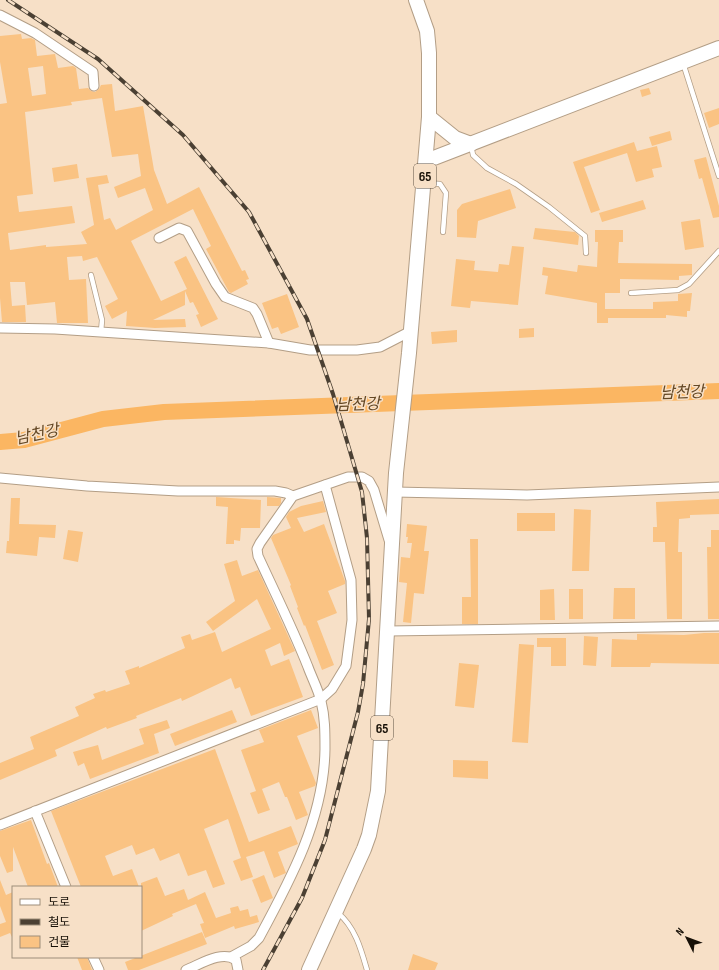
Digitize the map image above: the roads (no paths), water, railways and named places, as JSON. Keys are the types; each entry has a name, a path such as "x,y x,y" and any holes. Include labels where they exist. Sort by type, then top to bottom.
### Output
{"main road":[{"name":"65","path":"309,970 364,849 378,791 396,472 409,354 429,118 429,52 427,31 416,0"},
{"path":"426,161 719,48"},
{"path":"429,118 455,138 470,144"}],"street":[{"path":"0,14 35,34 93,72 94,86"},
{"path":"159,238 179,228 187,231 216,284 226,297 253,308 269,343"},
{"path":"0,328 55,329 269,343 310,350 357,350 380,347 411,331"},
{"path":"231,957 251,946 259,938 292,875 314,820 321,794 326,761 326,721 321,699 294,633 258,556 257,549 267,531 293,496 348,477 362,477 369,481 374,490 391,547"},
{"path":"0,478 87,486 178,491 275,491 293,496"},
{"path":"0,826 321,699 332,689 346,666 352,620 351,580 325,486"},
{"path":"395,492 527,495 719,487"},
{"path":"388,631 719,626"},
{"path":"35,811 66,886"},
{"path":"186,970 223,956 231,957 236,960 238,970"},
{"path":"93,958 99,970"}],"lane":[{"path":"683,62 719,176"},
{"path":"470,144 473,155 487,168 516,184 572,224 585,236 586,253"},
{"path":"424,183 440,184 446,193 443,232"},
{"path":"631,293 678,290 689,284 719,251"},
{"path":"91,275 102,320 101,332"},
{"path":"336,912 348,922 358,940 367,970"}],"waterway":[{"name":"남천강","path":"0,442 24,440 103,419 164,412 719,391"}],"railway":[{"path":"8,0 98,59 183,135 249,212 307,319 333,394 362,492 367,538 369,619 363,684 358,712 325,840 302,898 263,970"}]}
